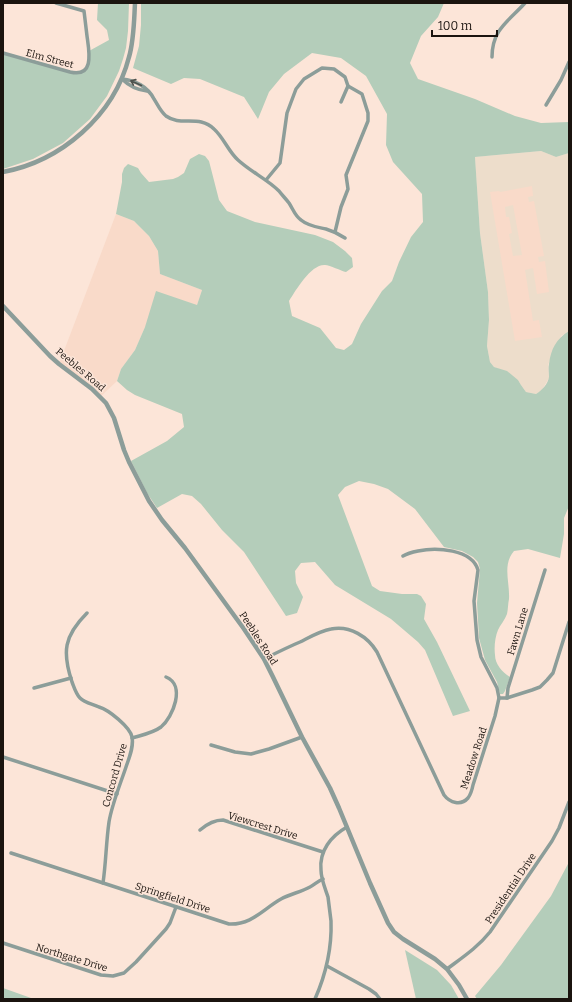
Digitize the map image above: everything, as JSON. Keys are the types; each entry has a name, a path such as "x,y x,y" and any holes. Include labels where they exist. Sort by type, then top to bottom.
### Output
{"street":[{"name":"Elm Street","path":"3,53 70,72 79,73 86,68 89,63 90,56 84,11 56,3"},
{"path":"3,172 41,160 62,148 86,130 99,116 114,95 122,79 131,50 135,3"},
{"path":"492,57 494,43 500,29 504,23 525,3"},
{"path":"546,105 561,80 569,62"},
{"path":"266,180 280,163 287,113 296,88 304,79 322,68 334,69 345,77 348,86 362,94 368,113 368,121 346,174 348,189 341,207 335,232"},
{"path":"122,79 127,84 142,91 147,91 153,97 160,110 172,120 200,122 209,125 218,133 238,160 280,192 298,218 311,225 335,232 345,238"},
{"path":"341,102 348,86"},
{"name":"Peebles Road","path":"3,306 50,356 92,389 106,403 114,418 129,462 149,501 244,628 274,677 302,737 330,788 385,918 391,928 403,939 447,968 459,984 467,999"},
{"path":"403,556 411,552 429,549 448,550 466,556 475,563 478,570 474,601 477,640 481,657 496,688 499,698 507,698 540,687 547,680 553,673 569,622"},
{"name":"Fawn Lane","path":"507,698 508,688 545,570"},
{"name":"Concord Drive","path":"86,613 74,626 69,636 66,655 76,693 80,699 107,711 129,730 132,738 130,753 112,808 103,883"},
{"name":"Meadow Road","path":"264,659 315,634 332,628 348,629 368,640 377,652 444,796 448,800 460,803 470,794 495,716 499,698"},
{"path":"132,738 157,730 165,723 171,714 176,699 175,688 172,680 166,676"},
{"path":"34,688 71,678"},
{"path":"211,745 235,752 255,754 302,737"},
{"path":"3,757 117,794"},
{"name":"Presidential Drive","path":"447,968 474,950 490,932 552,841 559,828 569,802"},
{"name":"Viewcrest Drive","path":"200,830 210,822 224,820 323,852"},
{"path":"315,999 327,966 330,947 331,921 328,898 321,871 321,859 323,852 333,838 347,827"},
{"name":"Springfield Drive","path":"10,853 229,924 240,924 252,919 276,902 310,887 323,879"},
{"name":"Northgate Drive","path":"3,943 101,976 108,977 119,975 128,970 166,929 176,907"},
{"path":"327,966 373,991 380,999"}],"shaded area":[{"path":"541,151 556,157 569,153 569,331 561,336 548,365 549,378 542,390 536,394 526,392 518,380 494,367 490,362 487,346 489,320 488,292 480,233 475,157"},
{"path":"532,186 533,196 528,197 529,202 534,201 544,256 538,257 539,262 545,261 549,292 537,294 533,268 525,270 533,321 539,320 542,337 515,341 490,192 500,192","holes":["513,205 522,255 513,256 509,234 512,233 509,217 506,217 505,207"]},
{"path":"116,214 134,221 149,236 158,251 160,274 202,290 197,305 145,327 135,350 121,369 117,381 100,397 59,364"}],"green space":[{"path":"98,3 129,3 126,48 119,71 107,96 90,119 63,143 33,159 3,169 3,53 79,73 86,68 89,51 109,40 107,30 97,20"},
{"path":"141,3 444,3 438,17 421,36 410,63 418,79 475,99 515,116 541,123 569,122 569,153 556,157 541,151 475,157 480,233 488,292 489,320 487,346 490,362 494,367 507,371 518,380 526,392 536,394 544,387 548,380 550,359 557,341 569,331 569,506 564,518 564,534 560,558 528,549 514,551 510,556 507,568 509,599 507,612 498,630 495,645 495,658 498,665 504,673 510,677 503,694 500,694 497,682 485,660 479,638 477,603 480,569 478,562 473,557 462,551 444,547 415,509 388,489 359,481 345,487 338,495 372,586 380,591 402,594 417,594 421,596 426,604 424,619 437,642 470,711 453,716 425,650 418,642 391,619 335,585 315,562 301,563 295,571 296,583 303,597 297,613 286,616 244,552 222,530 201,504 192,496 182,494 157,508 147,493 131,461 167,441 184,427 182,414 135,395 117,381 121,369 135,350 145,327 156,291 197,305 202,290 160,274 158,251 149,236 134,221 116,214 122,174 124,168 128,164 138,168 149,182 178,177 184,173 190,159 199,154 205,156 209,161 219,200 227,211 255,222 315,235 333,242 345,251 352,258 353,267 346,272 327,265 314,269 304,278 289,301 292,316 320,328 336,348 344,350 352,344 361,324 382,291 392,281 411,237 423,222 422,194 393,162 386,145 387,114 366,76 341,58 312,53 284,74 269,92 258,119 244,97 200,79 184,78 171,84 133,68 139,46"},
{"path":"569,862 569,999 477,999 475,996 501,965 551,896"},
{"path":"405,950 437,970 451,985 459,999 416,999"},
{"path":"3,988 31,998 34,999 3,999"}]}
